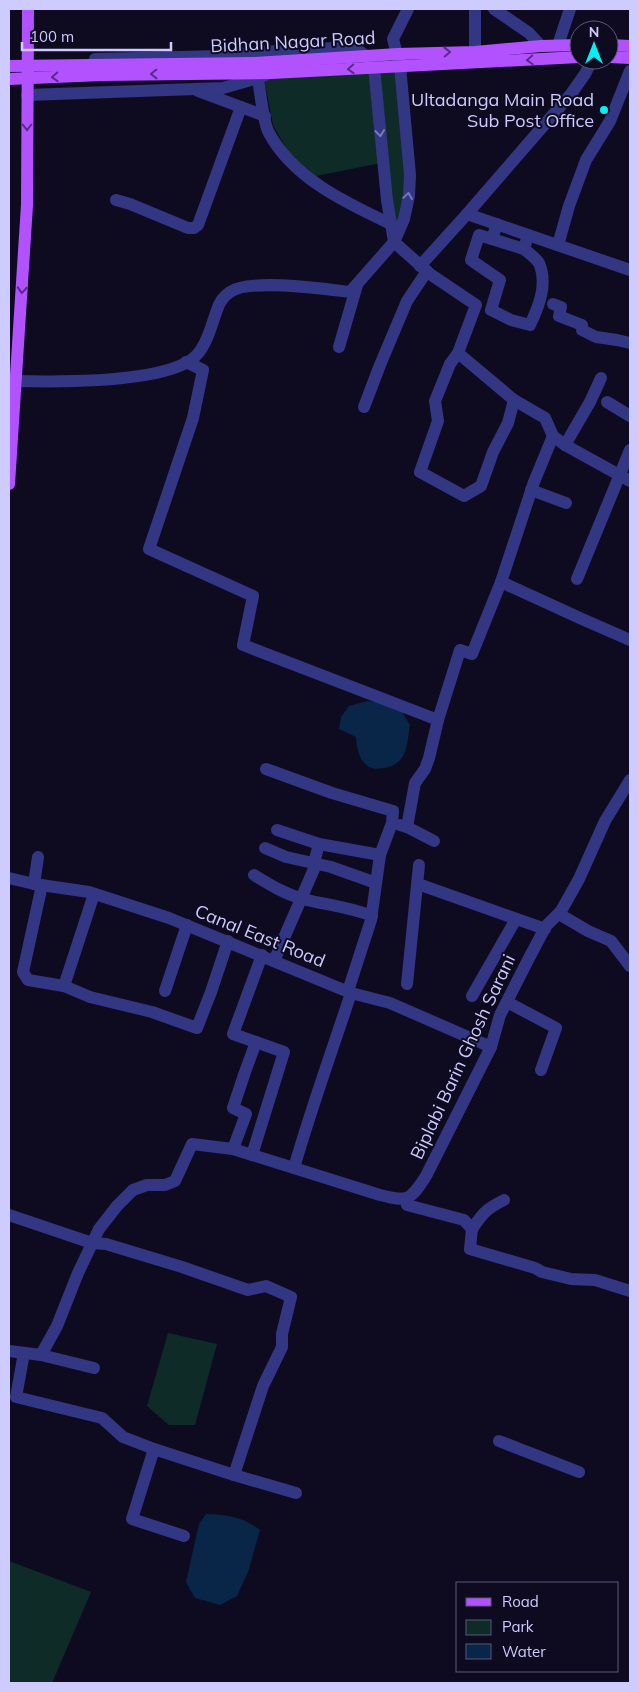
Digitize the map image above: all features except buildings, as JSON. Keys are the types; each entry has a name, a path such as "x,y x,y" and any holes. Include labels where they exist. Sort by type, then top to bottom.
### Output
{"main road":[{"path":"9,484 27,205 28,9"},
{"name":"Bidhan Nagar Road","path":"399,60 569,45"},
{"name":"Bidhan Nagar Road","path":"9,79 256,71 371,60 569,57"},
{"name":"Bidhan Nagar Road","path":"9,66 256,71 271,73 371,60"}],"street":[{"path":"16,381 77,381 138,376 178,366 193,359 204,343 219,304 231,291 251,286 285,285 350,292 394,242 409,196 410,175 399,60 393,40 408,9"},
{"path":"475,9 475,52"},
{"path":"494,9 529,33 541,46"},
{"path":"558,45 570,9"},
{"path":"27,60 222,56 354,47 371,60 387,200 394,242 424,268 476,305 458,353 450,364 435,401 438,421 420,472 464,496 481,486 493,452 508,423 514,400"},
{"path":"364,407 407,301 424,268 466,214 570,94 587,70"},
{"path":"27,95 223,88 256,71 267,129 287,159 323,188 368,214 391,224"},
{"path":"558,245 569,206 586,160 610,121 630,71"},
{"path":"191,89 265,116"},
{"path":"116,200 188,228 194,228 198,225 241,107"},
{"path":"466,214 630,270"},
{"path":"492,239 497,224"},
{"path":"524,249 528,234"},
{"path":"479,235 524,249 538,262 543,284 539,307 530,324 511,320 491,310 500,280 471,260 479,235"},
{"path":"339,347 358,283"},
{"path":"553,304 561,307 559,316 582,324 582,330 596,337 630,343"},
{"path":"458,353 514,400 545,418 553,436 565,445 625,478"},
{"path":"186,362 203,370 192,418 149,550 253,596 243,645 438,720"},
{"path":"565,445 590,402 601,378"},
{"path":"607,402 630,416"},
{"path":"407,827 415,783 425,769 429,758 438,720 460,650 472,654 501,582 531,490 553,436"},
{"path":"577,579 625,478 630,450"},
{"path":"531,490 566,503"},
{"path":"501,582 630,640"},
{"path":"266,769 332,793 393,811 392,823 380,855 372,916 331,1056 308,1119 294,1168"},
{"name":"Biplabi Barin Ghosh Sarani","path":"41,1355 57,1326 78,1272 99,1229 117,1206 133,1190 147,1185 165,1185 175,1181 192,1144 233,1149 380,1195 402,1200 414,1194 433,1163 491,1047 500,1015 545,928 559,914 579,879 605,821 630,780"},
{"path":"392,823 407,827 434,842"},
{"path":"277,830 319,844 380,855"},
{"path":"274,960 314,869 319,844"},
{"path":"265,848 286,857 331,867 376,883"},
{"path":"38,857 38,884 23,972 28,980 64,986 90,997 152,1012 197,1028 228,941"},
{"path":"407,984 419,866"},
{"path":"254,875 274,888 302,899 362,912 372,916"},
{"name":"Canal East Road","path":"9,878 94,894 187,925 349,992 390,1003 491,1047"},
{"path":"418,884 545,928"},
{"path":"64,986 94,894"},
{"path":"559,914 588,931 611,941 630,966"},
{"path":"472,996 516,919"},
{"path":"165,991 187,925"},
{"path":"252,1155 284,1052 233,1034 262,955"},
{"path":"507,1002 556,1028 541,1070"},
{"path":"233,1149 246,1114 233,1108 256,1042"},
{"path":"504,1200 482,1214 472,1229 470,1249 535,1268 542,1272 571,1279 595,1280 630,1291"},
{"path":"407,1205 464,1220 472,1229"},
{"path":"9,1215 92,1243 106,1244 182,1267 248,1290 266,1286 292,1296 282,1334 282,1347 263,1386 234,1475"},
{"path":"9,1351 41,1355 94,1368"},
{"path":"24,1353 12,1396 102,1418 122,1437 234,1475 296,1493"},
{"path":"499,1441 579,1472"},
{"path":"154,1449 132,1519 184,1536"}],"green space":[{"path":"397,66 406,193 395,233 378,68"},
{"path":"371,69 381,163 316,176 290,155 273,125 264,79"},
{"path":"168,1333 217,1344 195,1425 169,1425 147,1406"},
{"path":"9,1561 91,1592 52,1683 9,1683"}],"water":[{"path":"367,701 377,702 402,712 410,725 405,751 401,759 389,767 377,769 366,765 360,756 356,737 339,729 341,717 349,706"},
{"path":"206,1514 235,1518 248,1522 260,1530 248,1572 237,1596 220,1605 195,1598 186,1582 199,1524"}],"place":[{"name":"Ultadanga Main Road Sub Post Office","path":"604,110"}]}
